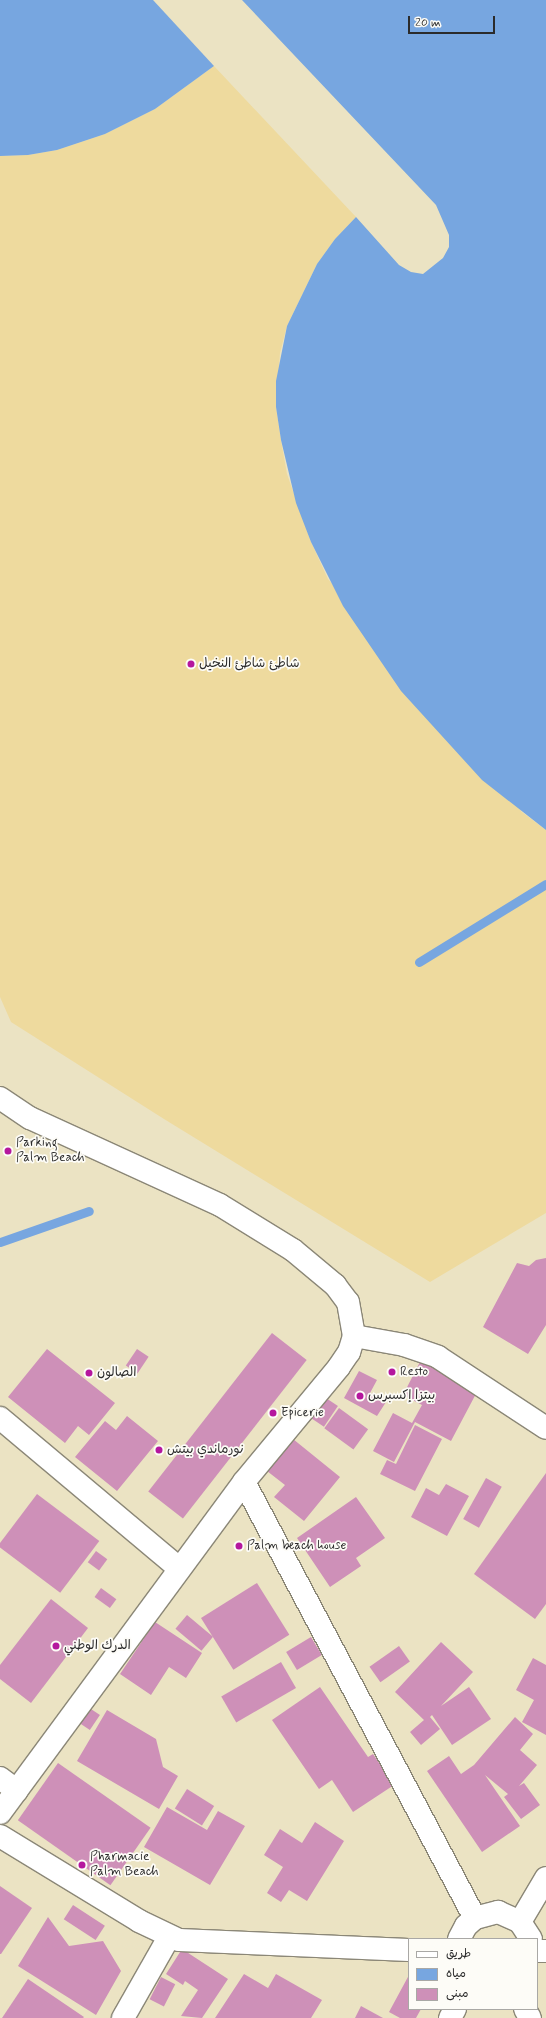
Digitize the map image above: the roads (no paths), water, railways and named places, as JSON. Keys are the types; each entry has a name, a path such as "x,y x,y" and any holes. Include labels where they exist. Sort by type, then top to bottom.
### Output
{"street":[{"path":"0,1098 30,1118 220,1205 293,1250 335,1285 348,1302 354,1336 349,1352 339,1367 244,1482 179,1568 0,1813"},
{"path":"354,1336 404,1345 438,1357 546,1428"},
{"path":"0,1418 179,1568"},
{"path":"244,1482 475,1918"},
{"path":"0,1778 17,1791"},
{"path":"0,1836 169,1937 193,1942 408,1950"},
{"path":"460,1938 466,1926 475,1918 498,1912 526,1930 546,1878"},
{"path":"123,2018 169,1937"}],"water":[{"path":"0,0 153,0 214,66 155,109 105,134 57,150 28,155 0,156"},
{"path":"242,0 546,0 546,830 482,780 401,691 343,606 311,542 296,503 281,440 276,407 276,381 287,326 317,264 335,239 356,217 399,265 411,272 423,274 443,258 449,247 449,235 436,205"}],"waterway":[{"path":"419,962 546,884"},
{"path":"0,1242 89,1211"}],"place":[{"name":"شاطئ شاطئ النخيل","path":"191,664"},
{"name":"Parking Palm Beach","path":"8,1151"},
{"name":"Resto","path":"392,1372"},
{"name":"الصالون","path":"89,1373"},
{"name":"بيتزا إكسبرس","path":"360,1396"},
{"name":"Epicerie","path":"273,1413"},
{"name":"نورماندي بيتش","path":"159,1450"},
{"name":"Palm beach house","path":"239,1546"},
{"name":"الدرك الوطني","path":"56,1646"},
{"name":"Pharmacie Palm Beach","path":"82,1865"}]}
